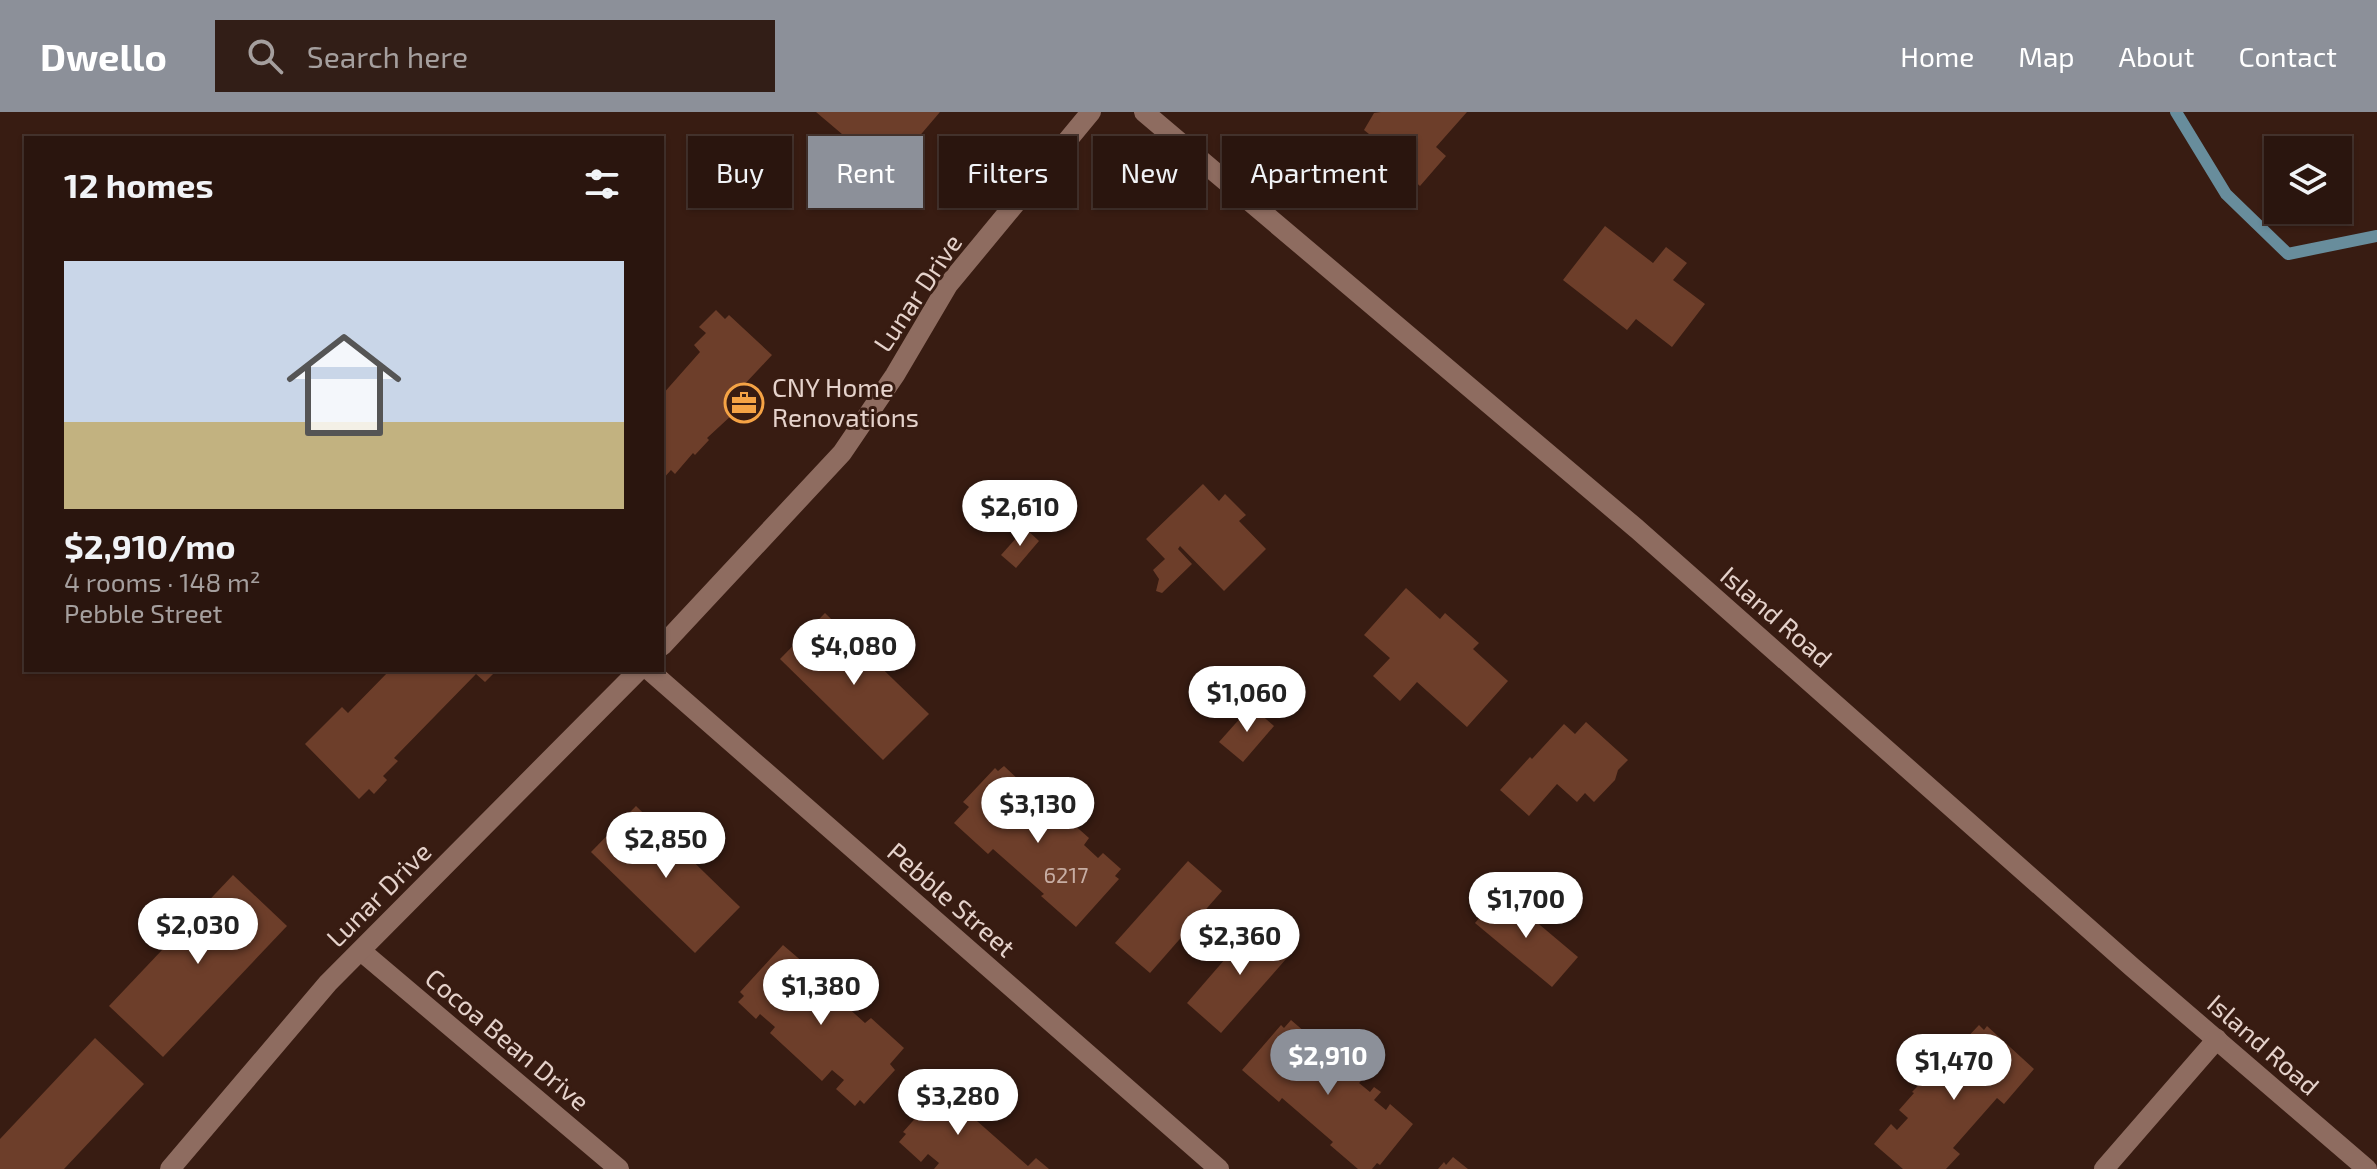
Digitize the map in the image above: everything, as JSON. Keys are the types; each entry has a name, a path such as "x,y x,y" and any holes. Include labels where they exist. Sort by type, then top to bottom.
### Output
{"street":[{"name":"Lunar Drive","path":"664,644 842,453 895,375 948,285 1091,112"},
{"name":"Island Road","path":"1144,112 1637,529 2367,1169"},
{"name":"Lunar Drive","path":"170,1169 328,983 637,672"},
{"name":"Pebble Street","path":"651,672 1219,1169"},
{"name":"Cocoa Bean Drive","path":"361,951 619,1169"},
{"path":"2104,1169 2217,1039"}],"building":[{"path":"816,112 940,112 920,136 844,136"},
{"path":"1467,112 1436,147 1446,156 1420,186 1416,182 1416,136 1372,136 1364,130 1374,113"},
{"path":"1605,226 1653,263 1666,247 1687,263 1673,280 1705,304 1672,347 1636,319 1627,330 1563,280"},
{"path":"716,310 725,319 729,315 772,355 742,387 749,394 730,411 733,414 675,474 671,470 664,478 664,393 700,352 694,345 706,333 699,327"},
{"path":"1203,484 1219,501 1225,494 1246,515 1239,521 1266,549 1224,591 1180,546 1178,549 1192,564 1162,593 1156,591 1159,579 1153,570 1165,559 1146,539"},
{"path":"1025,528 1039,541 1016,568 1001,555"},
{"path":"1406,588 1440,619 1445,613 1479,643 1473,649 1508,681 1467,727 1417,682 1400,701 1373,676 1390,658 1364,635"},
{"path":"825,613 929,714 883,760 780,659"},
{"path":"388,672 495,672 485,682 476,674 394,758 398,761 383,776 387,780 374,794 369,789 359,799 305,744 342,707 348,713"},
{"path":"1251,706 1274,726 1243,762 1219,742"},
{"path":"1586,722 1628,760 1618,770 1615,780 1594,802 1585,793 1577,802 1557,784 1529,816 1500,790 1564,724 1575,734"},
{"path":"1004,766 1022,783 1015,792 1026,802 1036,791 1089,838 1084,845 1098,858 1103,853 1121,869 1115,876 1119,879 1076,927 993,849 988,854 954,823 969,807 963,802 995,768 998,771"},
{"path":"636,806 740,907 695,953 591,852"},
{"path":"1188,861 1222,891 1150,973 1115,943"},
{"path":"233,875 287,926 163,1057 109,1006"},
{"path":"1501,892 1578,957 1552,987 1475,923"},
{"path":"1258,921 1293,951 1221,1033 1187,1003"},
{"path":"783,945 865,1023 871,1018 904,1048 890,1064 895,1070 864,1104 860,1100 855,1106 836,1089 844,1080 832,1070 822,1081 770,1033 775,1027 760,1014 756,1019 738,1002 744,996 740,992"},
{"path":"1291,1020 1312,1038 1308,1043 1320,1054 1324,1049 1340,1061 1342,1058 1364,1078 1359,1083 1370,1092 1374,1087 1381,1092 1374,1100 1386,1110 1390,1104 1413,1124 1380,1165 1377,1163 1372,1169 1358,1169 1330,1145 1333,1142 1282,1098 1279,1102 1242,1070 1281,1025 1284,1028"},
{"path":"1979,1025 1984,1030 1987,1026 2034,1069 2004,1104 1997,1098 1953,1148 1960,1154 1946,1169 1903,1169 1874,1144 1891,1124 1897,1130 1908,1118 1899,1110 1912,1092 1947,1056 1958,1059 1967,1050 1960,1045"},
{"path":"95,1038 144,1084 64,1169 0,1169 0,1139"},
{"path":"947,1083 982,1115 977,1121 1028,1166 1036,1158 1049,1169 934,1169 939,1163 928,1154 921,1162 899,1142 906,1134 903,1132 920,1113 918,1111"},
{"path":"1453,1157 1468,1169 1438,1169 1444,1162 1446,1165"}],"waterway":[{"path":"2176,112 2226,194 2288,254 2377,236"}],"place":[{"name":"CNY Home Renovations","path":"744,403"}]}
